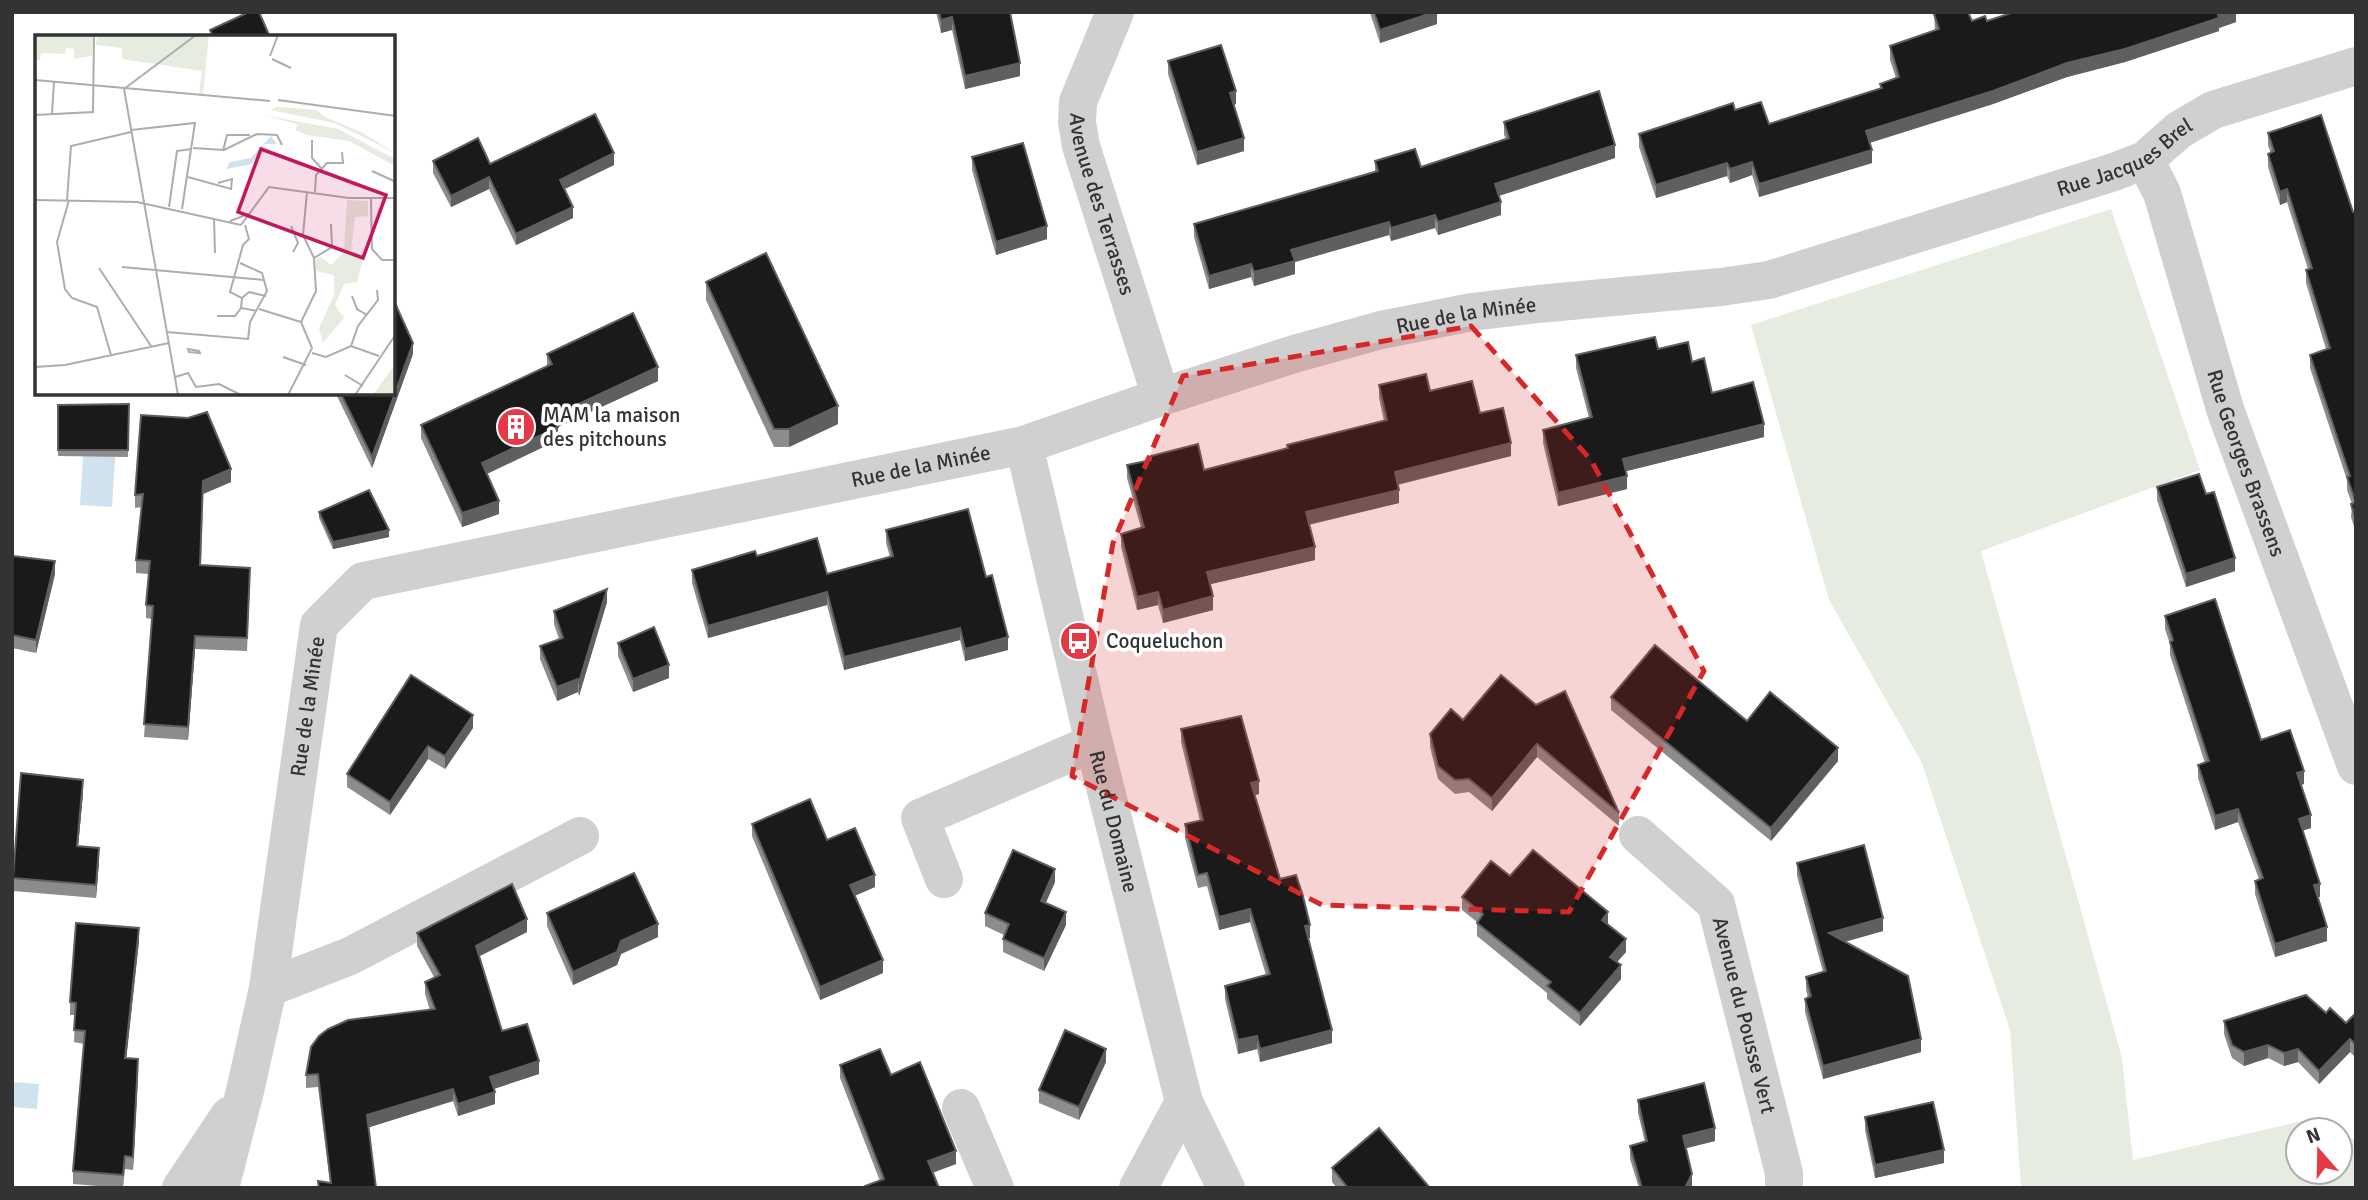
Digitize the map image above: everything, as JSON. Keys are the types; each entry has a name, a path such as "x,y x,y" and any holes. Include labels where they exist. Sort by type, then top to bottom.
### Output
{"street":[{"name":"Avenue des Terrasses","path":"1115,12 1078,102 1077,122 1081,146 1161,397"},
{"name":"Rue Jacques Brel","path":"1891,242 2114,172 2145,160 2179,130 2213,110 2356,66"},
{"name":"Rue Georges Brassens","path":"2145,160 2162,193 2226,412 2356,766"},
{"name":"Rue de la Minée","path":"220,1188 268,988 319,625 363,581 1024,445 1294,354 1381,330 1524,305 1721,287 1769,279 1891,242"},
{"name":"Rue du Domaine","path":"1024,445 1094,743 1184,1102 1226,1188"},
{"path":"944,879 920,818 1094,743"},
{"name":"Avenue du Pousse Vert","path":"1638,835 1716,904 1784,1173 1784,1188"},
{"path":"268,988 350,956 580,836"},
{"name":"Rue de la Minée","path":"181,1188 245,1091"},
{"path":"1138,1188 1184,1102"},
{"path":"961,1108 995,1188"}],"highlighted area":[{"path":"1471,326 1591,460 1704,671 1569,912 1322,905 1072,776 1113,543 1183,376"}],"shaded area":[{"path":"2111,209 2200,470 1981,551 2122,1058 2133,1160 2284,1125 2284,1186 2354,1186 2354,1139 2356,1188 2021,1188 2010,1030 1922,763 1829,600 1751,325"}],"water":[{"path":"84,441 116,443 112,507 80,505"},
{"path":"12,1082 39,1084 37,1109 12,1107"}],"building":[{"path":"249,12 259,12 269,35 212,35 210,30"},
{"path":"939,12 1010,12 1020,63 965,76 952,17 941,20"},
{"path":"1374,12 1435,12 1380,30"},
{"path":"1968,12 1972,21 1985,16 1987,21 2014,12 2226,12 2218,15 2219,18 2125,49 2067,63 1993,91 1866,131 1872,150 1759,184 1752,162 1730,169 1727,163 1656,185 1639,134 1733,103 1735,110 1761,102 1769,124 1882,88 1880,84 1899,77 1890,46 1939,29 1934,14"},
{"path":"1221,45 1236,91 1230,93 1244,138 1197,152 1168,61"},
{"path":"1599,91 1615,145 1495,184 1501,202 1438,222 1435,215 1391,228 1389,222 1291,250 1295,261 1254,272 1251,264 1209,276 1194,224 1378,171 1375,161 1415,149 1421,167 1509,138 1504,122"},
{"path":"595,114 614,153 560,180 573,207 516,234 489,177 451,196 433,161 478,138 490,164"},
{"path":"2321,115 2353,212 2356,211 2356,503 2347,477 2350,476 2310,355 2330,348 2306,270 2312,268 2287,189 2280,192 2268,154 2274,151 2268,133"},
{"path":"1023,143 1047,226 996,242 972,157"},
{"path":"766,253 838,406 789,429 774,429 706,282"},
{"path":"396,305 413,343 396,390"},
{"path":"633,313 658,367 553,416 558,427 482,463 499,501 462,513 421,425 552,364 547,354"},
{"path":"1655,337 1658,349 1688,342 1692,362 1704,358 1712,393 1753,382 1764,424 1623,459 1627,476 1558,493 1543,430 1592,417 1576,355"},
{"path":"1426,374 1430,391 1472,381 1480,413 1503,408 1511,443 1395,472 1399,490 1306,512 1315,547 1207,572 1213,596 1163,610 1158,592 1137,597 1121,534 1144,527 1127,465 1198,444 1204,470 1288,448 1287,445 1387,420 1379,385"},
{"path":"342,396 394,396 372,457"},
{"path":"129,404 128,450 58,450 58,405"},
{"path":"207,412 231,469 203,481 200,565 250,568 247,638 195,636 188,727 144,724 153,606 146,605 150,561 136,560 143,494 135,495 141,415 188,418"},
{"path":"2199,474 2206,494 2214,492 2235,558 2186,574 2157,487"},
{"path":"369,490 389,530 333,542 319,512"},
{"path":"2356,503 2356,520 2351,504"},
{"path":"968,509 986,577 992,575 1008,637 965,649 960,628 844,657 827,592 708,626 692,570 755,551 757,556 817,538 827,574 893,556 886,530"},
{"path":"13,556 55,561 36,640 12,635"},
{"path":"607,589 579,682 578,679 557,687 540,646 563,638 554,611"},
{"path":"2215,599 2261,740 2290,730 2304,771 2297,773 2311,815 2299,819 2320,884 2314,885 2327,927 2275,944 2255,881 2263,878 2238,809 2215,816 2198,765 2209,761 2170,642 2173,640 2165,616"},
{"path":"654,627 669,665 633,679 618,643"},
{"path":"1655,645 1747,721 1770,692 1838,748 1771,828 1611,697"},
{"path":"411,675 473,715 445,756 428,746 390,802 347,774"},
{"path":"1501,675 1536,705 1565,691 1619,813 1537,744 1492,798 1469,779 1455,780 1438,766 1430,734 1451,709 1463,720"},
{"path":"1241,716 1259,781 1251,783 1280,879 1296,875 1303,896 1310,925 1305,926 1332,1030 1260,1049 1257,1036 1238,1040 1225,986 1270,974 1250,909 1219,917 1207,873 1198,875 1185,824 1203,820 1181,729"},
{"path":"21,773 83,780 77,846 99,848 96,885 13,878"},
{"path":"810,799 827,840 855,828 875,875 850,885 883,960 820,987 752,824"},
{"path":"1864,845 1883,918 1829,933 1908,976 1921,1039 1823,1066 1805,999 1811,996 1806,977 1826,971 1797,863"},
{"path":"1013,850 1055,869 1041,901 1066,912 1044,958 1003,939 1009,924 985,913"},
{"path":"1533,850 1608,912 1602,920 1626,939 1610,957 1621,965 1580,1013 1547,986 1551,982 1477,923 1483,914 1462,897 1491,861 1510,876"},
{"path":"634,873 658,924 621,941 617,952 573,972 547,913"},
{"path":"512,884 527,919 476,946 502,1031 527,1024 539,1061 490,1077 495,1092 458,1104 453,1089 367,1115 376,1188 319,1188 318,1181 331,1183 318,1074 306,1075 311,1047 328,1029 348,1020 435,1009 425,982 440,975 417,933"},
{"path":"76,923 139,928 125,1058 138,1059 133,1157 125,1156 123,1175 73,1171 85,1031 74,1030 76,1003 70,1002"},
{"path":"2306,995 2326,1013 2330,1008 2346,1023 2356,1013 2356,1045 2350,1039 2319,1071 2298,1049 2284,1053 2268,1045 2244,1052 2232,1045 2224,1021"},
{"path":"1065,1030 1106,1049 1079,1107 1039,1090"},
{"path":"880,1049 891,1075 920,1062 956,1151 928,1161 939,1188 865,1186 884,1179 840,1065"},
{"path":"1704,1083 1715,1128 1683,1136 1692,1174 1685,1188 1642,1188 1630,1146 1647,1141 1638,1100"},
{"path":"1933,1102 1944,1150 1875,1165 1865,1117"},
{"path":"1379,1128 1430,1188 1348,1188 1332,1168"}],"place":[{"name":"MAM la maison des pitchouns","path":"516,427"},
{"name":"Coqueluchon","path":"1079,641"}]}
